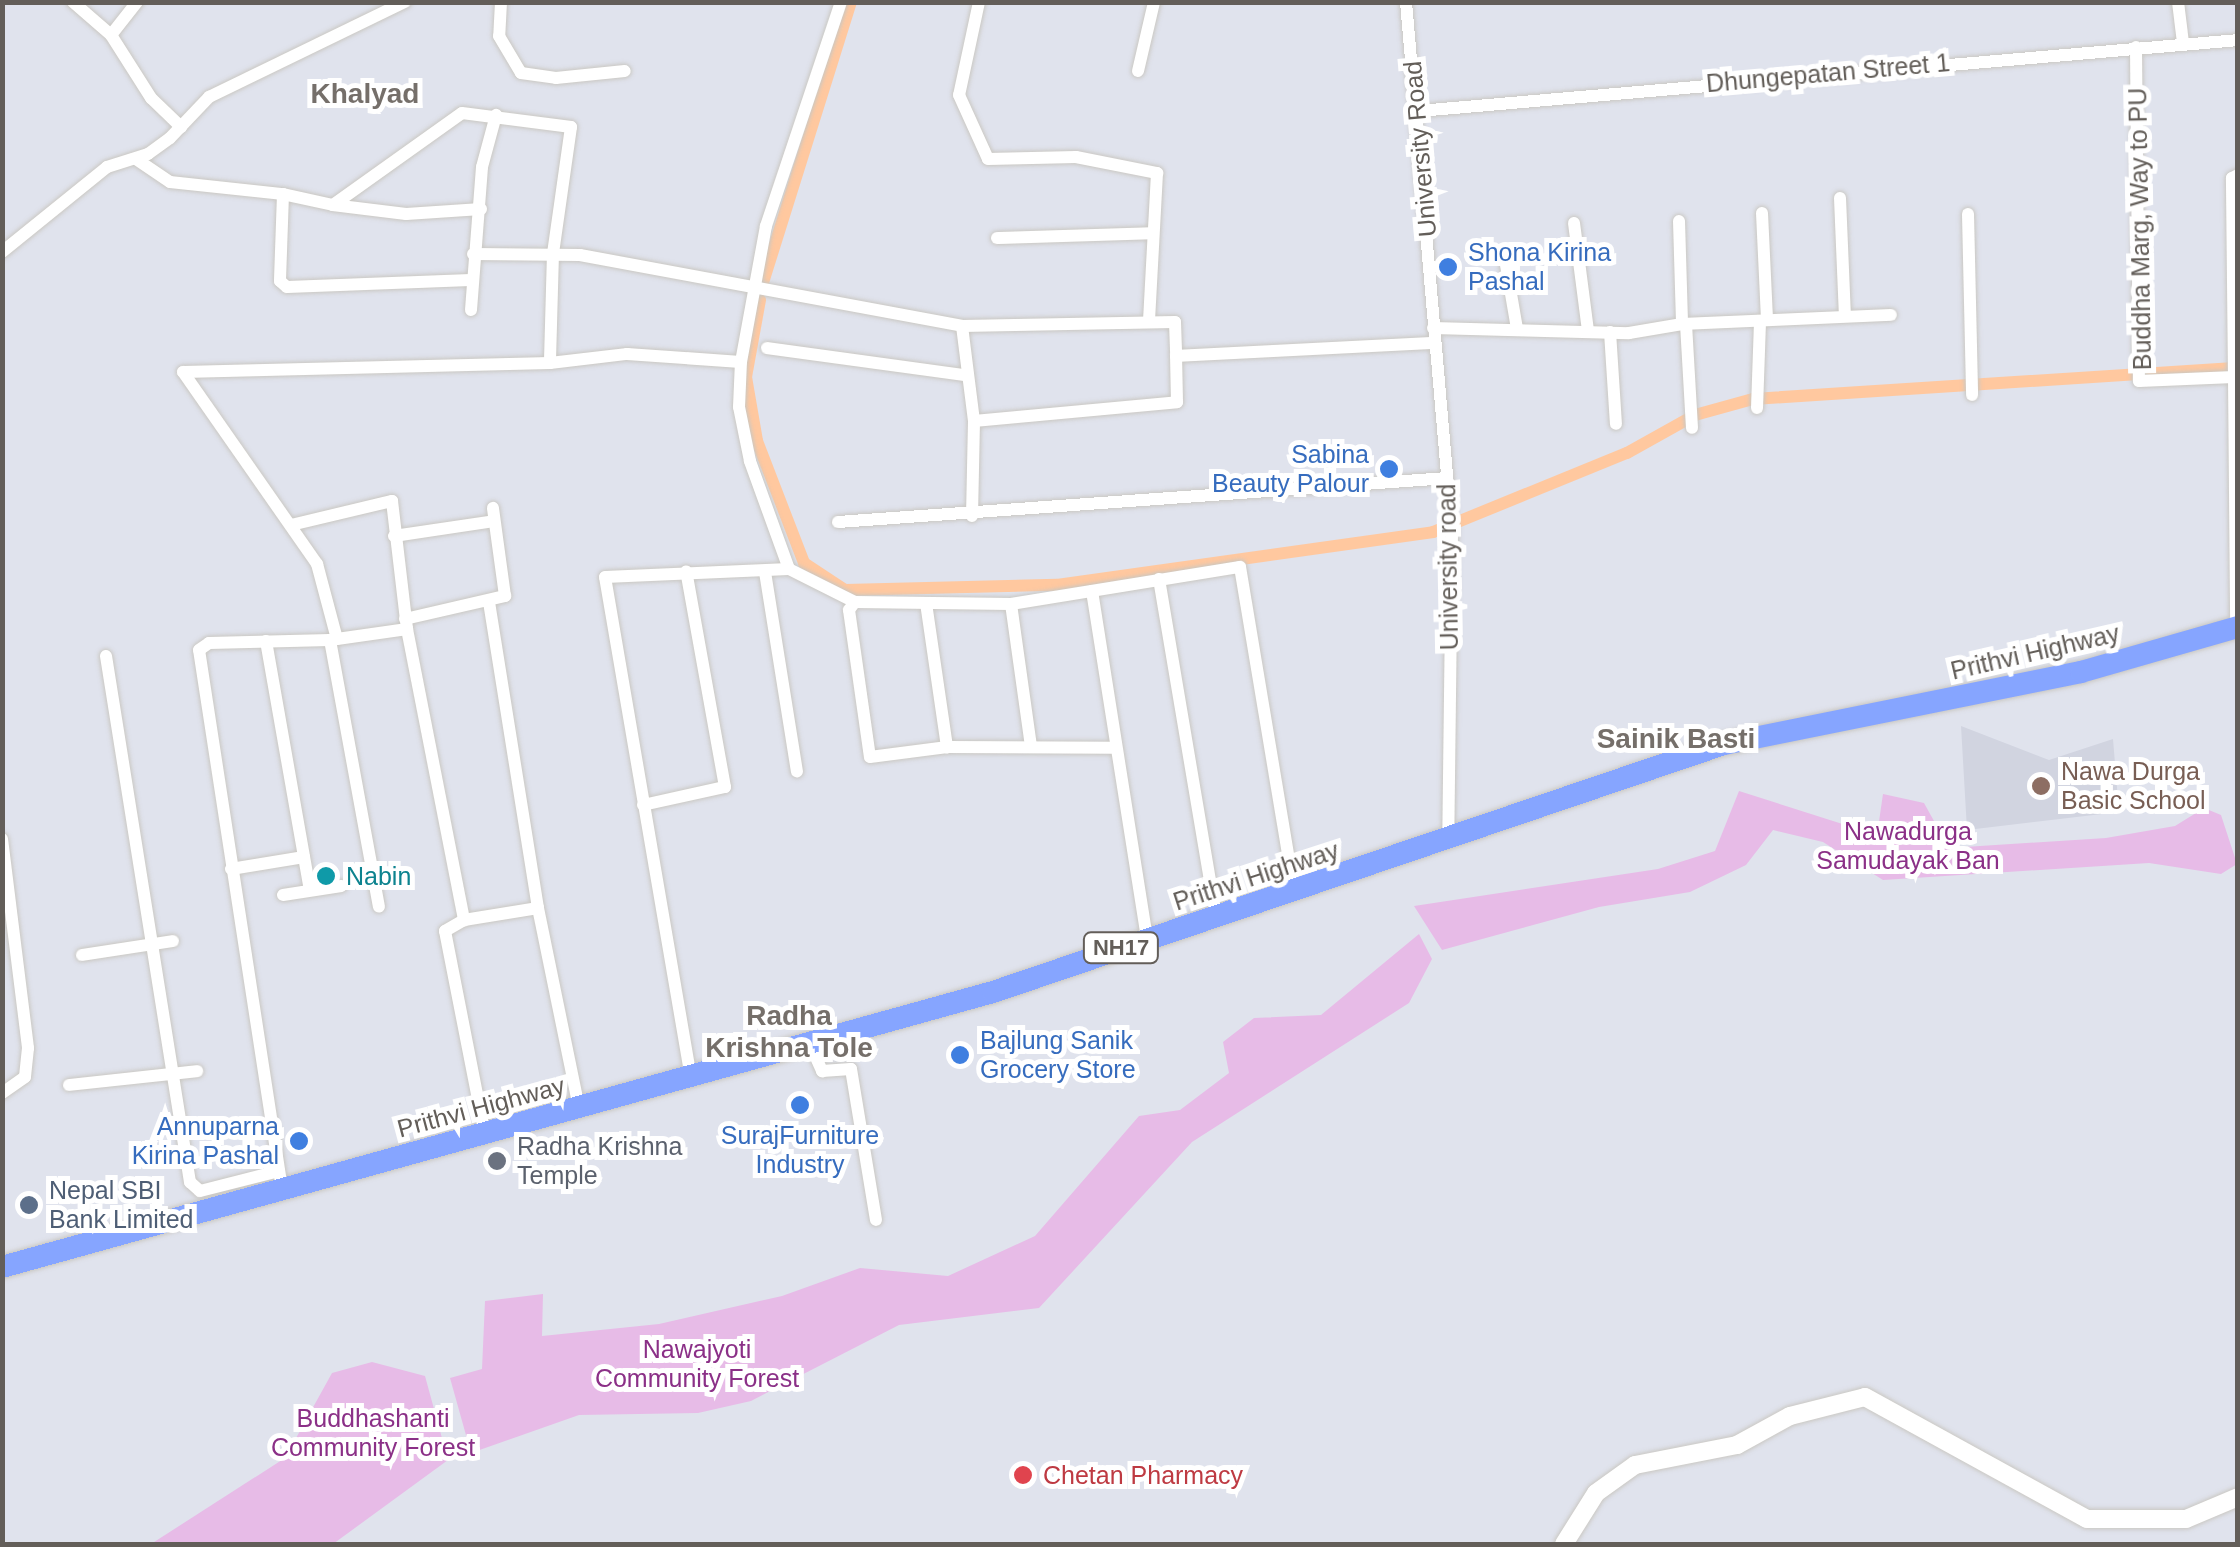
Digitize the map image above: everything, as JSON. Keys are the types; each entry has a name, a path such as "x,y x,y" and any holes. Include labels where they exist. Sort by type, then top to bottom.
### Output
{"highway":[{"name":"Prithvi Highway","path":"2,1267 280,1180 484,1135 810,1044 1294,892 1724,744 2082,672 2237,627"}],"street":[{"path":"73,2 111,35 177,131"},
{"path":"111,35 137,2"},
{"path":"2,252 107,167 136,159 177,131 209,97 405,2"},
{"path":"501,2 499,36 521,73 556,78 626,71"},
{"path":"789,569 750,460 739,406 742,362 750,291 841,2"},
{"path":"979,2 959,95 988,159 1076,157 1157,173 1149,322"},
{"path":"1138,72 1154,2"},
{"name":"University Road","path":"1406,2 1420,111 1430,296"},
{"path":"2178,2 2182,43"},
{"name":"Dhungepatan Street 1","path":"1420,111 2238,40"},
{"name":"Buddha Marg, Way to PU","path":"2136,47 2139,381 2234,378"},
{"path":"332,205 439,125 462,113 571,127 552,253 550,364"},
{"path":"471,310 482,167 496,115"},
{"path":"136,159 170,182 283,194 406,214 480,209"},
{"path":"2237,627 2232,178 2238,175"},
{"path":"283,194 280,281 286,286 471,280"},
{"path":"1840,198 1846,316"},
{"path":"1758,408 1764,321 1762,213"},
{"path":"1968,214 1972,395"},
{"path":"1679,221 1692,428"},
{"path":"1574,223 1588,331"},
{"path":"997,238 1153,233"},
{"path":"473,254 552,253 962,326 1175,322 1176,402 974,421"},
{"path":"1506,265 1517,329"},
{"name":"University road","path":"1430,296 1452,532 1448,839"},
{"path":"1176,356 1517,329 1610,332 1684,324 1891,315"},
{"path":"962,326 964,374 974,421 972,516"},
{"path":"1610,332 1616,424"},
{"path":"767,348 964,374"},
{"path":"379,907 320,572 183,372 550,364 627,354 742,362"},
{"path":"838,522 972,516 1446,478"},
{"path":"290,525 392,501 406,624 464,920"},
{"path":"106,656 148,945 192,1188 280,1180 198,655 209,643 333,639 406,624 505,596 493,514 394,536"},
{"path":"691,1078 605,577 789,569 855,602 1011,604 1240,567 1294,892"},
{"path":"643,805 725,788 686,571"},
{"path":"764,572 797,772"},
{"path":"1158,580 1216,917"},
{"path":"1092,591 1147,940"},
{"path":"489,602 538,908 580,1108"},
{"path":"855,602 850,610 870,757 947,746 1114,748"},
{"path":"926,603 947,746"},
{"path":"1011,604 1031,747"},
{"path":"266,641 310,890"},
{"path":"2,839 28,1048 25,1077 2,1092"},
{"path":"231,868 304,857"},
{"path":"283,895 341,886"},
{"path":"484,1135 444,931 464,920 538,908"},
{"path":"82,956 174,941"},
{"path":"810,1044 822,1071 851,1069 876,1220"},
{"path":"69,1085 197,1071"},
{"path":"1564,1544 1596,1493 1634,1465 1737,1445 1790,1416 1866,1397 2087,1518 2186,1519 2238,1497"}],"shaded area":[{"name":"Nawa Durga Basic School","path":"1961,726 2049,760 2113,739 2119,812 1967,830"}],"green space":[{"name":"Nawadurga Samudayak Ban","path":"1739,791 1877,835 1883,794 1924,803 1949,848 2106,838 2175,826 2204,808 2221,815 2237,864 2221,874 2149,863 1883,880 1823,842 1773,830 1746,865 1690,892 1599,907 1442,950 1414,906 1658,869 1715,851"},
{"name":"Nawajyoti Community Forest","path":"1419,934 1432,959 1409,1003 1192,1142 1039,1308 899,1325 751,1401 698,1413 579,1415 471,1453 450,1378 482,1369 485,1301 543,1294 542,1336 659,1324 782,1296 860,1268 948,1276 1035,1236 1139,1116 1180,1110 1229,1073 1223,1042 1254,1018 1321,1015"},
{"name":"Buddhashanti Community Forest","path":"372,1362 425,1376 448,1460 333,1544 151,1544 285,1458 332,1373"}],"waterway":[{"path":"761,289 851,2"},
{"path":"760,300 746,377 757,441 804,563 845,590 1057,585 1433,532 1627,453 1695,415 1753,399 2238,368"}],"place":[{"name":"Shona Kirina Pashal","path":"1448,267"},
{"name":"Sabina Beauty Palour","path":"1389,469"},
{"name":"Nawa Durga Basic School","path":"2041,786"},
{"name":"Nabin","path":"326,876"},
{"name":"Bajlung Sanik Grocery Store","path":"960,1055"},
{"name":"SurajFurniture Industry","path":"800,1105"},
{"name":"Annuparna Kirina Pashal","path":"299,1141"},
{"name":"Radha Krishna Temple","path":"497,1161"},
{"name":"Nepal SBI Bank Limited","path":"29,1205"},
{"name":"Chetan Pharmacy","path":"1023,1475"}],"district":[{"name":"Khalyad","path":"365,94"},
{"name":"Sainik Basti","path":"1676,739"},
{"name":"Radha Krishna Tole","path":"789,1032"}]}
